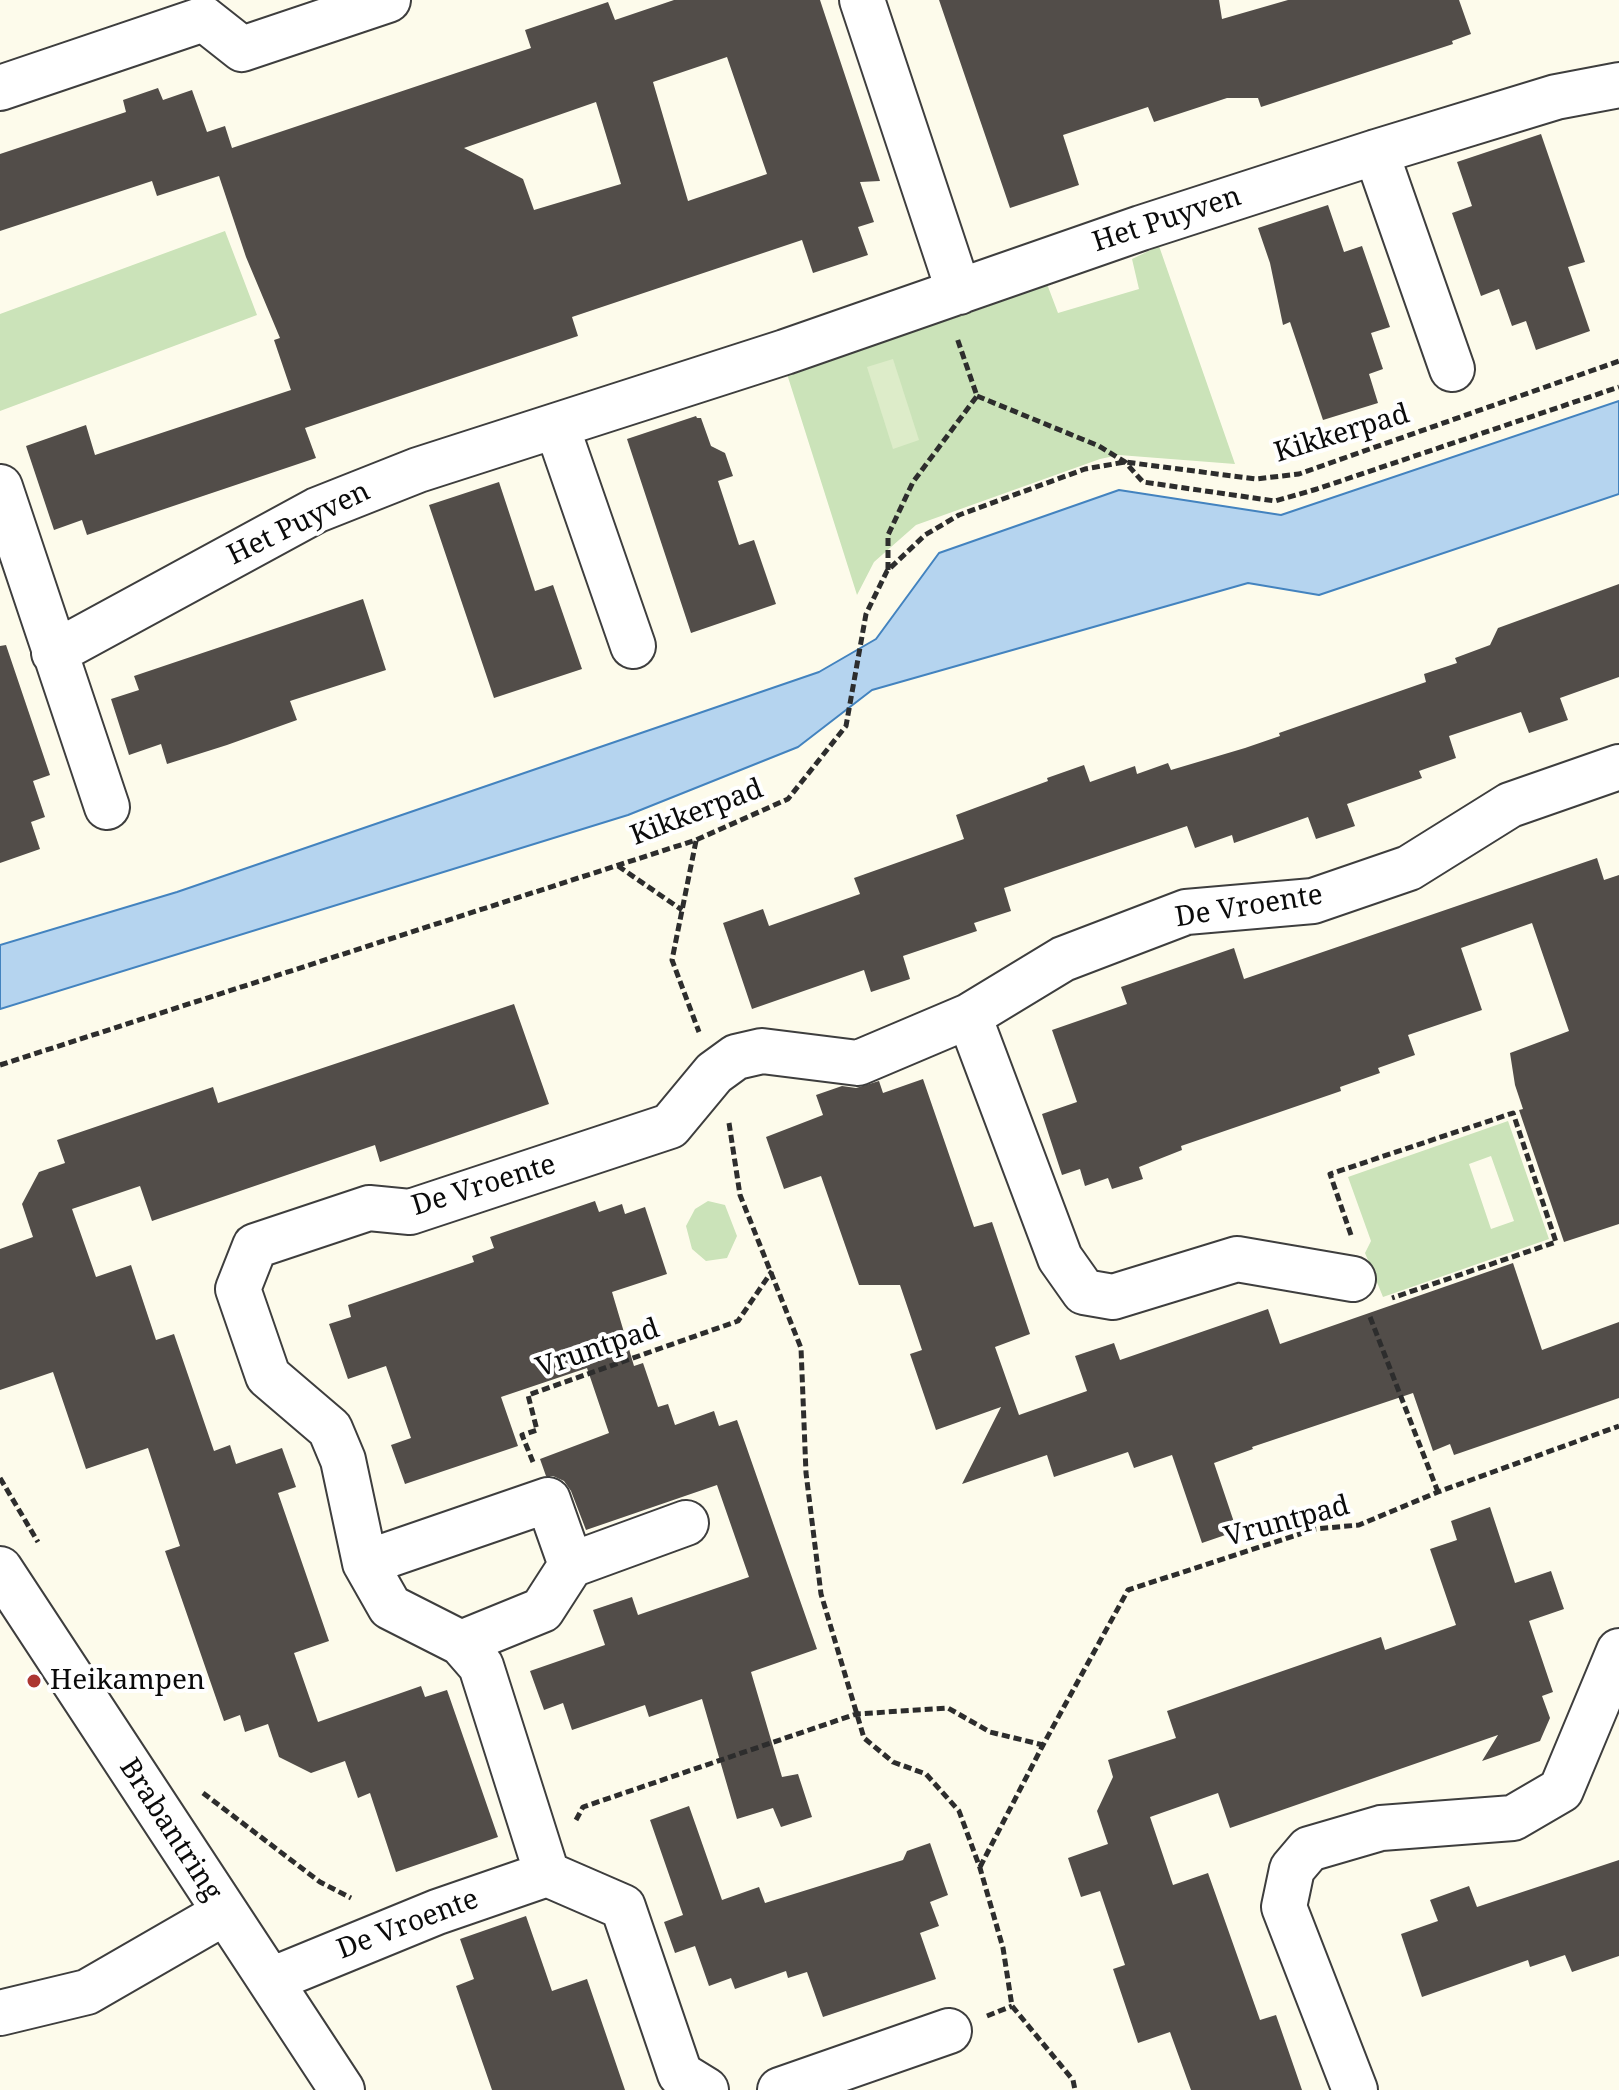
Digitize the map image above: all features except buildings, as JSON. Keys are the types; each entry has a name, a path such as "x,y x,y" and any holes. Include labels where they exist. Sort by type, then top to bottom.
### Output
{"street":[{"path":"0,88 201,10 242,49 388,0"},
{"path":"862,0 959,292"},
{"name":"Het Puyven","path":"54,653 317,510 418,470 557,427 1141,228 1376,152 1556,97 1619,85"},
{"path":"1376,152 1452,369"},
{"path":"557,427 633,646"},
{"path":"0,487 107,807"},
{"name":"De Vroente","path":"271,1980 437,1912 547,1874 481,1666 461,1643 390,1607 365,1563 343,1460 330,1429 268,1376 238,1289 255,1246 369,1208 410,1212 670,1126 714,1073 736,1057 762,1051 858,1063 969,1016 1063,959 1158,922 1186,912 1313,901 1327,897 1409,868 1510,805 1619,767"},
{"path":"969,1016 1060,1258 1084,1292 1113,1297 1237,1259 1359,1293"},
{"path":"365,1563 548,1500 571,1565"},
{"path":"461,1643 542,1610 571,1565 686,1523"},
{"name":"Brabantring","path":"0,1569 342,2090"},
{"path":"1355,2090 1284,1907 1292,1869 1309,1849 1381,1828 1513,1818 1561,1790 1619,1651"},
{"path":"547,1874 623,1907 680,2074 706,2090"},
{"path":"0,2013 87,1992 224,1913"},
{"path":"780,2090 949,2031"}],"path":[{"path":"959,292 952,323 977,396 1099,446 1125,462 1143,482 1275,501 1619,387"},
{"name":"Kikkerpad","path":"0,1065 696,840 788,799 846,726 866,614 887,571 925,535 959,515 1085,469 1125,462 1256,479 1299,474 1619,361"},
{"path":"887,571 888,535 913,482 977,396"},
{"path":"696,840 672,960 714,1073 723,1084 740,1195 801,1348 806,1473 821,1594 856,1714 864,1738 893,1762 926,1774 959,1811 980,1868 1003,1948 1012,2006 1073,2080 1075,2090"},
{"path":"618,866 682,910"},
{"path":"1359,1293 1556,1242 1513,1113 1330,1174 1352,1240 1359,1293 1438,1492"},
{"name":"Vruntpad","path":"548,1500 522,1435 537,1430 528,1395 738,1321 772,1271"},
{"name":"Vruntpad","path":"980,1868 1128,1590 1315,1529 1359,1525 1438,1492 1619,1426"},
{"path":"0,1478 40,1544"},
{"path":"547,1874 583,1807 856,1714 948,1708 990,1732 1043,1745"},
{"path":"194,1787 320,1882 345,1897 361,1899"}],"green space":[{"path":"225,231 257,315 0,411 0,314"},
{"path":"1159,246 1235,464 1119,455 1100,459 916,525 874,562 857,595 787,374 1047,284 1058,313 1139,289 1132,259"},
{"path":"893,359 919,440 893,449 867,367"},
{"path":"1508,1121 1549,1239 1383,1297 1365,1253 1371,1241 1348,1177","holes":["1491,1156 1514,1221 1491,1229 1469,1164"]},
{"path":"708,1201 725,1205 737,1236 727,1258 706,1261 692,1249 686,1226 695,1209"}],"water":[{"path":"1619,401 1619,494 1319,595 1248,583 872,690 798,747 628,815 0,1009 0,945 177,892 819,672 876,639 939,553 1119,490 1281,515"}],"place":[{"name":"Heikampen","path":"34,1681"}]}
